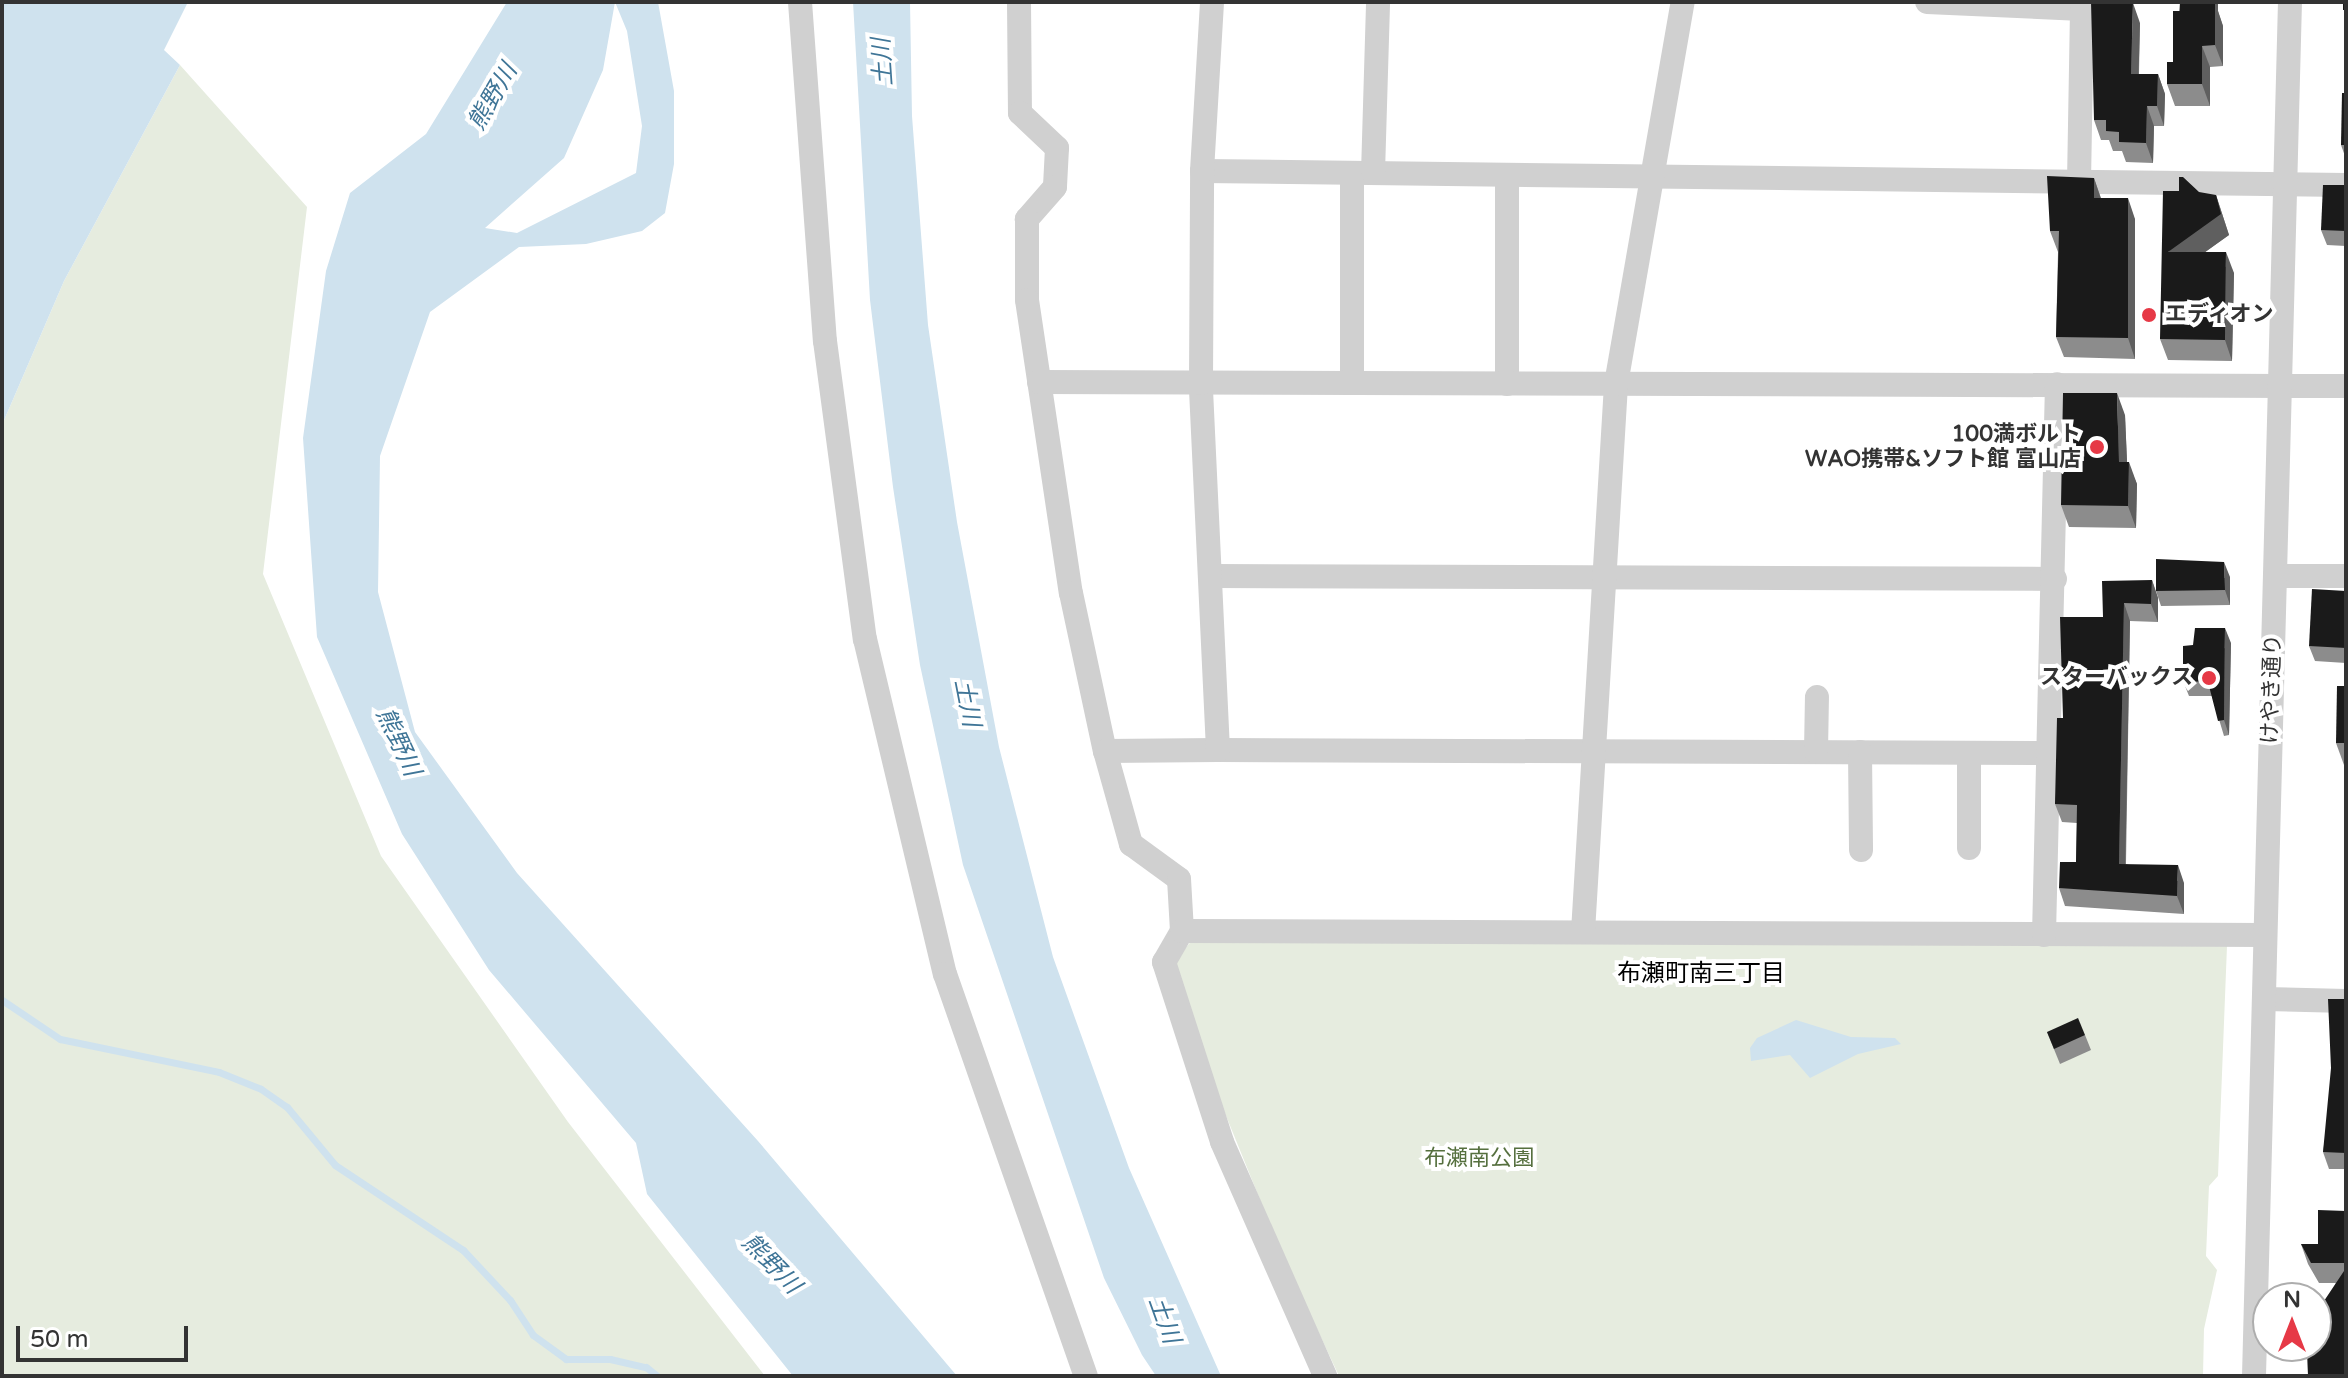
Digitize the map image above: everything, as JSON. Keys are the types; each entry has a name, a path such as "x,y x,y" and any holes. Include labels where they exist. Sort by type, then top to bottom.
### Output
{"street":[{"path":"800,2 825,341 865,639 949,988 1086,1376"},
{"path":"1019,2 1020,113 1057,148 1055,187 1027,219 1027,300 1071,593 1105,751 1131,844 1179,879 1182,931 1164,962 1219,1110 1283,1260 1325,1376"},
{"path":"1212,2 1202,171 1201,383 1218,750"},
{"path":"1352,383 1363,173 1378,2"},
{"path":"1583,932 1616,384 1683,2"},
{"path":"1927,2 2082,6 2079,182"},
{"name":"けやき通り","path":"2254,1376 2290,2"},
{"path":"1202,171 2346,185"},
{"path":"1507,175 1507,384"},
{"path":"1039,382 2280,383 2346,386"},
{"path":"2044,935 2055,579 2057,384"},
{"path":"1212,576 2055,579"},
{"path":"2275,576 2346,576"},
{"path":"1816,752 1817,697"},
{"path":"1105,751 2049,753"},
{"path":"1860,752 1861,850"},
{"path":"1969,753 1969,848"},
{"path":"1182,931 2265,935"},
{"path":"2264,999 2346,1001"}],"green space":[{"path":"180,65 307,207 263,574 381,856 568,1122 765,1376 2,1376 2,425 64,281"},
{"name":"布瀬南公園","path":"1193,939 2227,946 2218,1176 2209,1186 2206,1256 2217,1270 2204,1329 2203,1376 1339,1376 1282,1254 1216,1091 1173,963"}],"water":[{"path":"2,2 188,2 164,50 180,65 64,281 2,425"},
{"name":"熊野川","path":"507,2 615,2 658,2 674,91 674,164 665,213 642,231 586,244 519,247 430,312 380,456 378,592 415,732 517,873 758,1141 957,1376 793,1376 647,1194 636,1143 489,970 402,834 317,637 303,438 326,271 350,193 426,134","holes":["615,2 627,31 642,126 636,173 517,233 485,228 564,158 603,70"]},
{"name":"土川","path":"853,2 910,2 912,116 928,325 957,522 999,747 1053,957 1129,1168 1221,1376 1156,1376 1142,1355 1104,1278 963,865 920,665 893,487 870,300"},
{"path":"1796,1020 1851,1037 1895,1038 1901,1044 1858,1054 1810,1078 1790,1055 1751,1061 1750,1048 1757,1038"}],"building":[{"path":"2091,2 2133,3 2131,74 2158,74 2157,106 2147,106 2146,143 2119,142 2119,132 2106,131 2106,120 2094,120"},
{"path":"2180,2 2215,4 2215,45 2202,46 2202,84 2167,84 2167,62 2173,62 2173,11 2180,11"},
{"path":"2342,93 2346,93 2346,145 2341,145"},
{"path":"2047,176 2094,178 2094,198 2128,198 2128,338 2056,337 2059,231 2050,231"},
{"path":"2179,177 2199,192 2216,195 2221,214 2168,252 2226,252 2225,340 2160,339 2163,191 2179,191"},
{"path":"2323,185 2346,185 2346,231 2321,230"},
{"name":"100満ボルト WAO携帯&ソフト館 富山店","path":"2063,393 2117,393 2119,462 2129,462 2128,506 2061,505"},
{"path":"2156,559 2224,562 2225,590 2156,591"},
{"path":"2152,580 2151,604 2124,603 2119,864 2178,865 2177,896 2059,888 2060,862 2076,862 2077,805 2055,804 2057,718 2063,718 2060,617 2103,617 2102,581"},
{"path":"2312,589 2346,591 2346,648 2309,646"},
{"name":"スターバックス","path":"2195,628 2225,628 2224,720 2218,721 2208,682 2183,681 2183,646 2193,645"},
{"path":"2337,686 2346,686 2346,743 2336,743"},
{"path":"2328,999 2346,999 2346,1153 2323,1152 2331,1068"},
{"path":"2078,1018 2085,1035 2054,1049 2047,1032"},
{"path":"2318,1210 2346,1211 2346,1263 2311,1263 2301,1244 2318,1244"},
{"path":"2346,1268 2346,1375 2308,1375 2308,1362 2332,1362 2332,1289"}],"waterway":[{"path":"2,1000 60,1039 219,1072 261,1089 287,1107 335,1165 463,1250 510,1300 533,1335 566,1359 610,1359 646,1367 657,1376"}],"place":[{"name":"エディオン","path":"2149,315"},
{"name":"100満ボルト WAO携帯&ソフト館 富山店","path":"2097,447"},
{"name":"スターバックス","path":"2209,678"}],"district":[{"name":"布瀬町南三丁目","path":"1701,974"}]}
